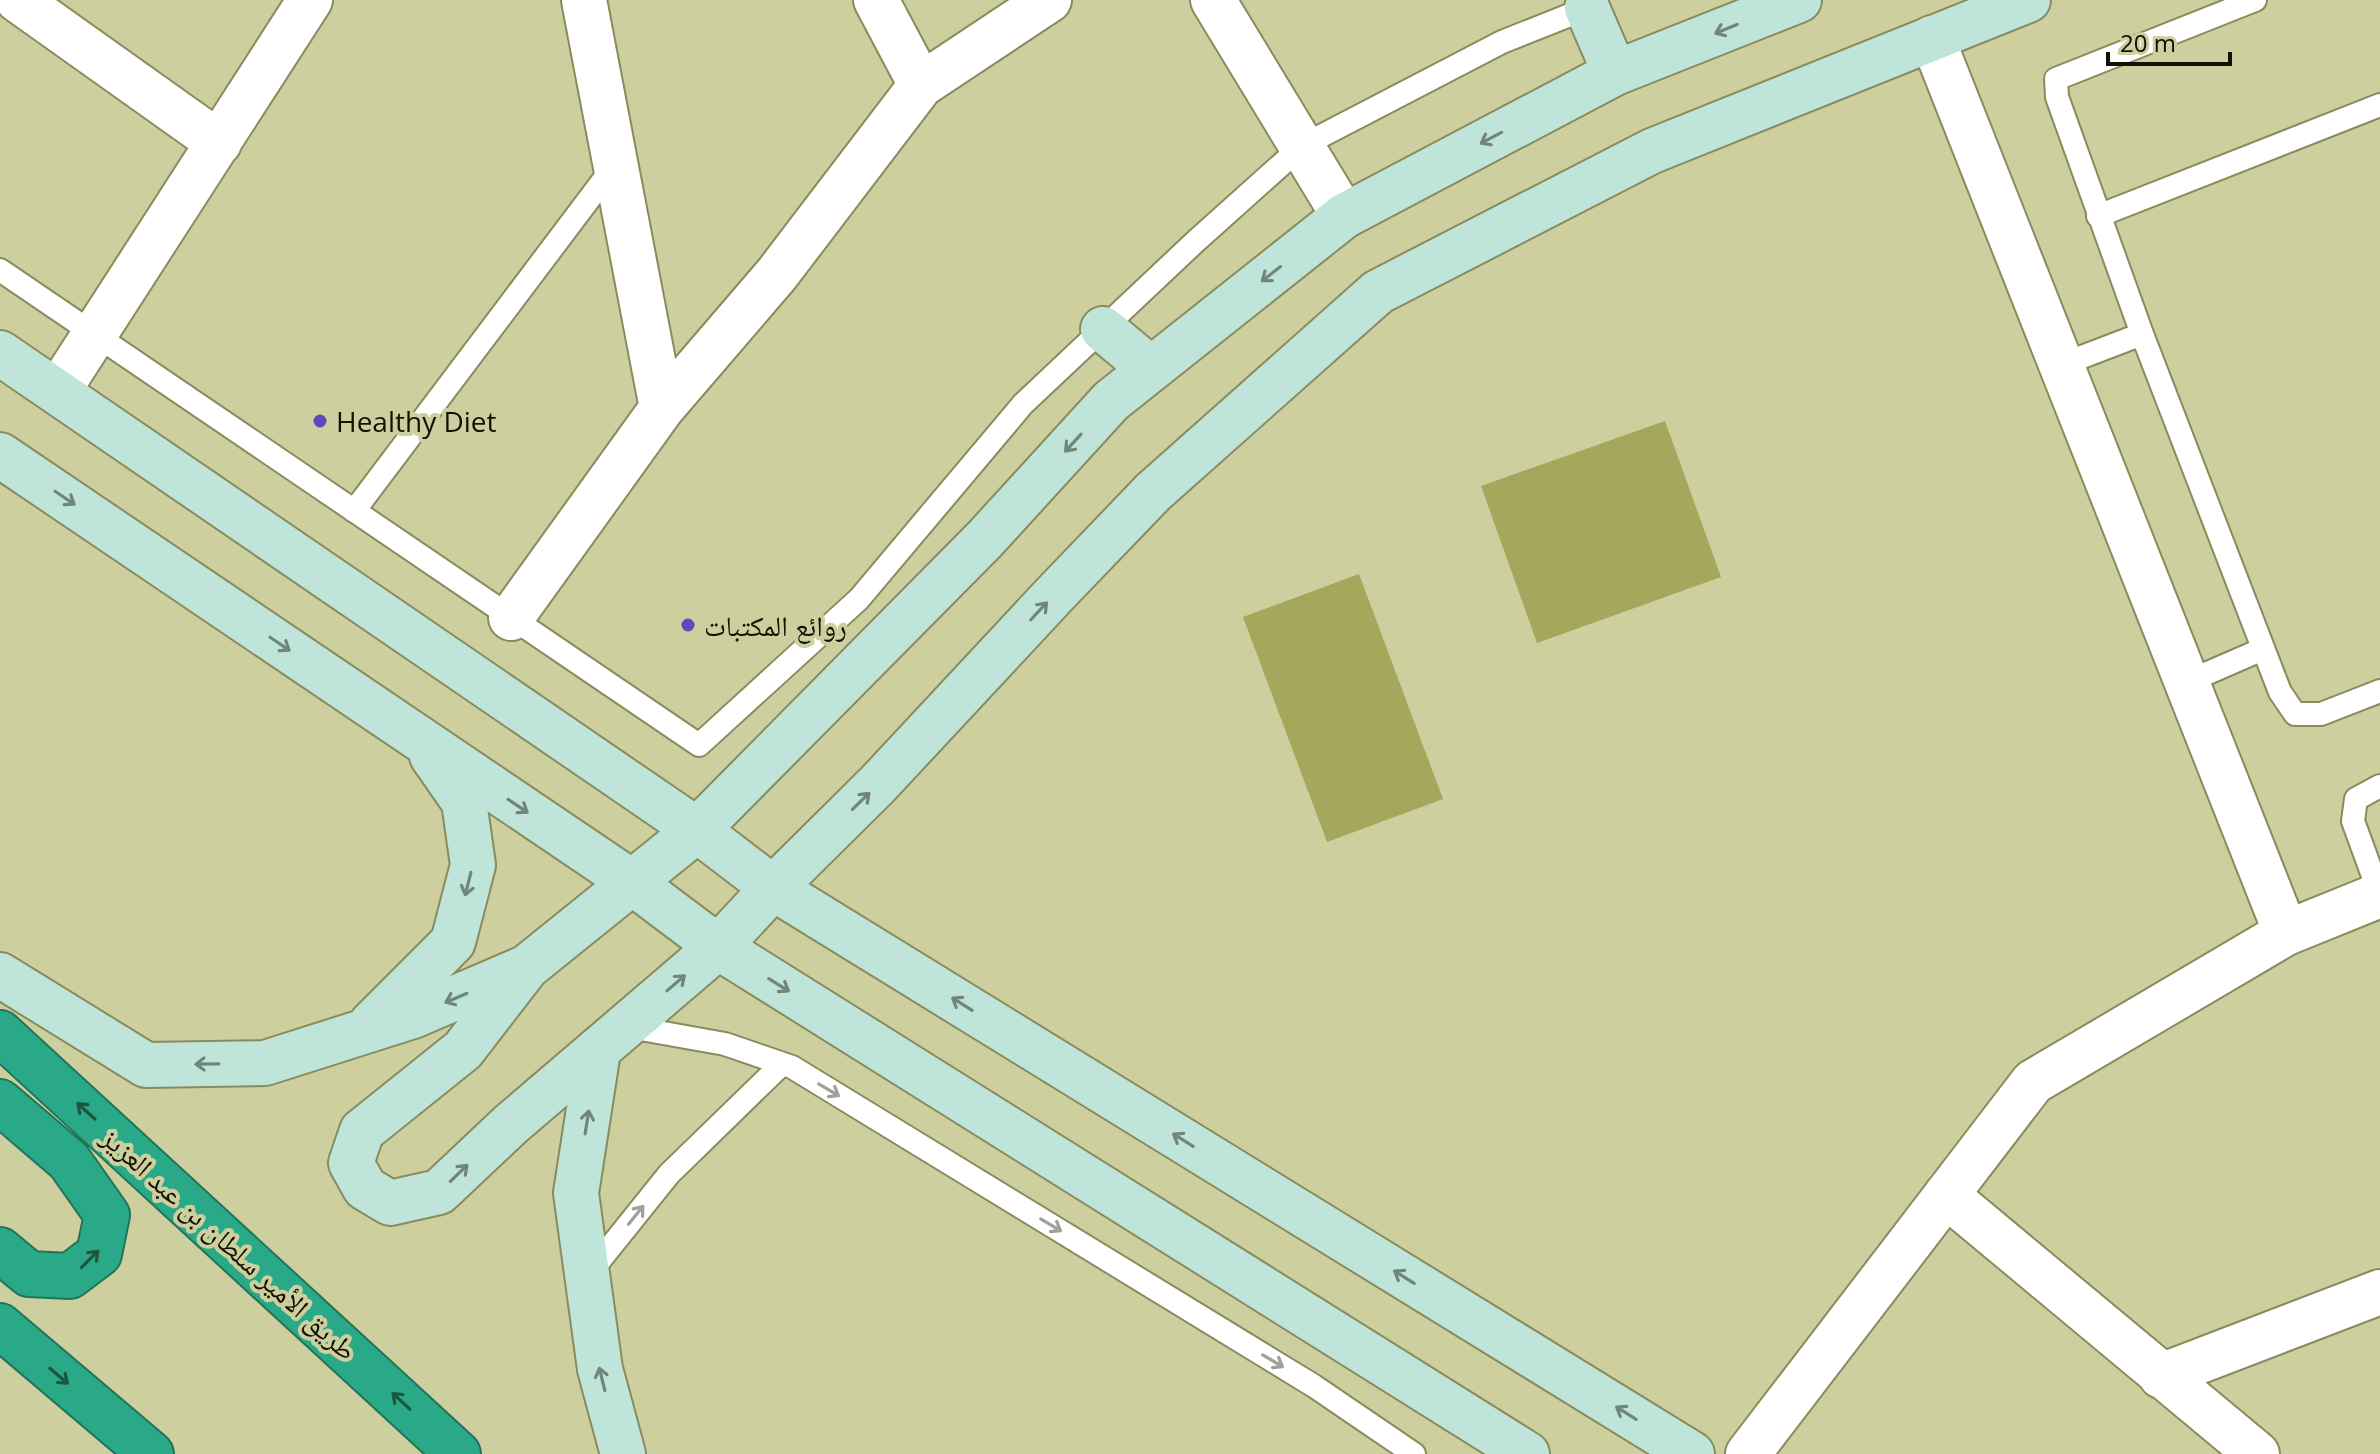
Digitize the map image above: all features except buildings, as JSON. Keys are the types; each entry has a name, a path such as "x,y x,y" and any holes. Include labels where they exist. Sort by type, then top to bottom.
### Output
{"highway":[{"name":"طريق الأمير سلطان بن عبد العزيز","path":"0,1033 458,1454"},
{"path":"0,1102 69,1161 107,1215 99,1254 70,1276 29,1274 0,1250"},
{"path":"0,1326 151,1454"}],"street":[{"path":"18,0 219,143"},
{"path":"58,391 310,0"},
{"path":"584,0 662,408"},
{"path":"876,0 921,85"},
{"path":"511,618 662,408 777,274 921,85 1049,0"},
{"path":"1213,0 1344,216"},
{"path":"1799,0 1615,73 1344,216 1111,401 985,539 697,830 527,967 463,1050 362,1131 351,1163 365,1188 390,1203 439,1192 510,1125 718,947 878,784 1153,492 1378,292 1652,151 2028,0"},
{"path":"1597,4 1615,73"},
{"path":"1932,38 2286,933"},
{"path":"1103,329 1151,369"},
{"path":"0,353 697,830 773,888 1692,1454"},
{"path":"0,455 633,883 718,947 1527,1454"},
{"path":"364,1032 453,942 473,865 464,802 419,738"},
{"path":"1748,1454 2033,1082 2286,933 2380,895"},
{"path":"0,975 146,1065 265,1063 413,1016 527,967"},
{"path":"610,1038 576,1193 600,1369 623,1454"},
{"path":"1946,1195 2257,1454"},
{"path":"2161,1376 2380,1292"}],"lane":[{"path":"2244,2 2056,79 2057,97 2142,334 2280,692 2295,714 2321,714 2380,691"},
{"path":"0,270 699,745 859,599 1023,404 1302,146 1502,42 1597,4"},
{"path":"2098,216 2380,105"},
{"path":"354,511 615,165"},
{"path":"2061,365 2142,334"},
{"path":"2187,682 2263,649"},
{"path":"2380,786 2356,799 2353,821 2380,895"},
{"path":"610,1038 725,1044 792,1067 1314,1386 1414,1454"},
{"path":"587,1276 669,1174 782,1064"}],"green space":[{"path":"1665,421 1721,577 1537,643 1481,486"},
{"path":"1359,574 1443,799 1327,842 1243,617"}],"place":[{"name":"Healthy Diet","path":"320,421"},
{"name":"روائع المكتبات","path":"688,625"}]}
